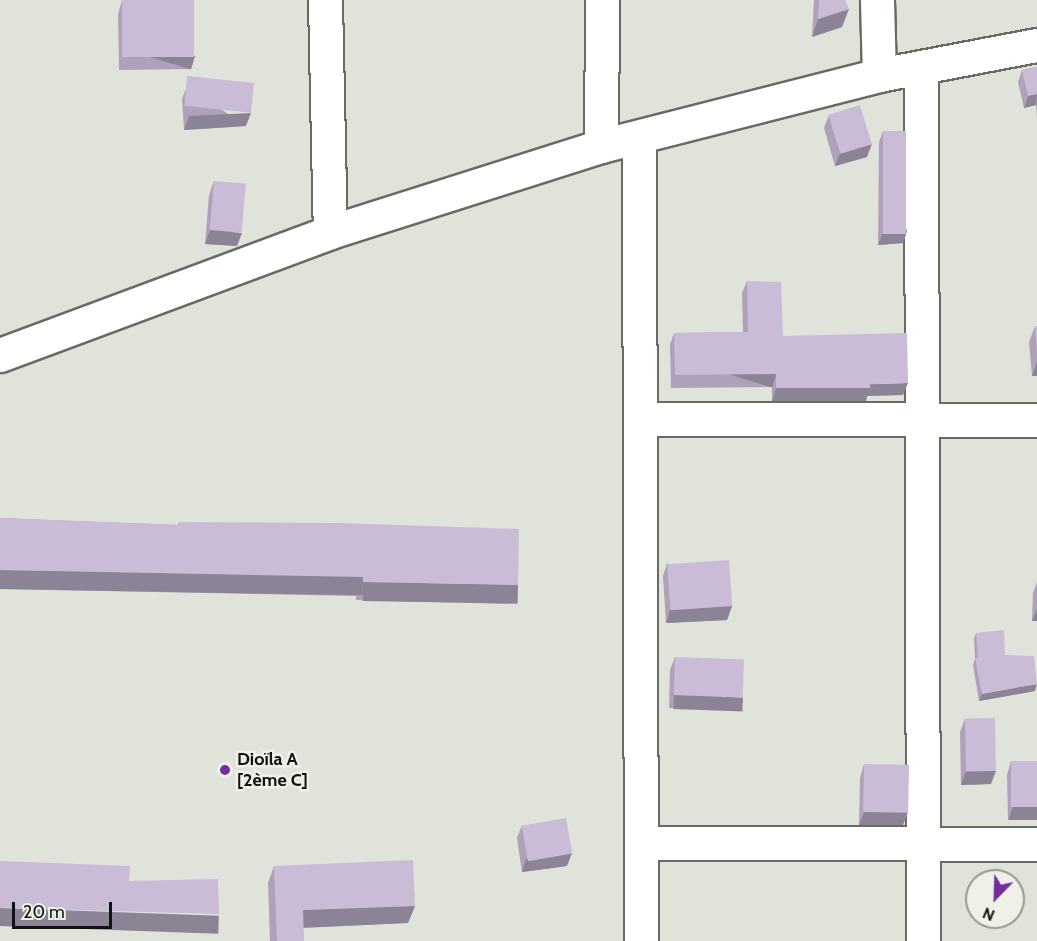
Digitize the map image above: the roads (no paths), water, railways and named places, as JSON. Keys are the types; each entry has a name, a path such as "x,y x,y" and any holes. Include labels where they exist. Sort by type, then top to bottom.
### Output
{"street":[{"path":"325,0 330,232"},
{"path":"601,146 602,0"},
{"path":"877,0 879,75"},
{"path":"0,356 330,232 601,146 879,75 1037,45"},
{"path":"921,67 923,941"},
{"path":"639,138 641,941"},
{"path":"640,419 1037,420"},
{"path":"641,843 1037,844"}],"place":[{"name":"Dioïla A [2ème C]","path":"225,770"}]}
